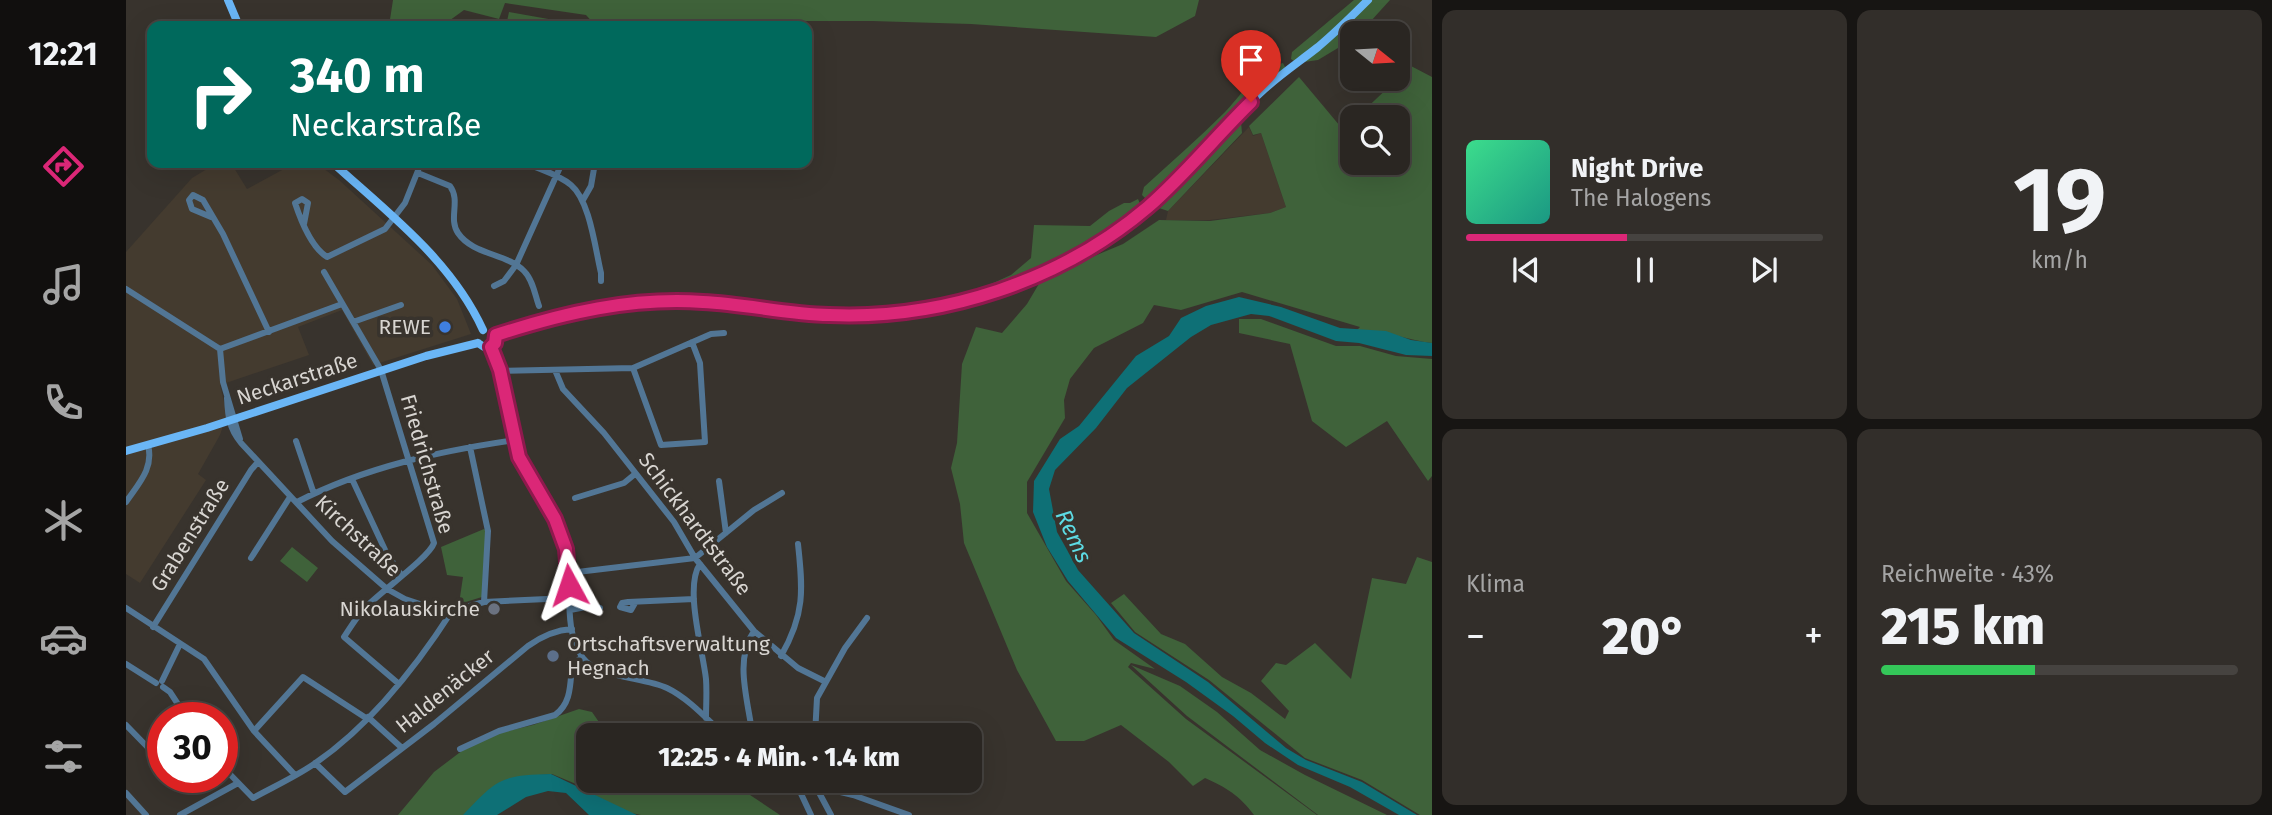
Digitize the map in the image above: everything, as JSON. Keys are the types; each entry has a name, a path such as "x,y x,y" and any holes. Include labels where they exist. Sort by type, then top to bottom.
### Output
{"main road":[{"path":"228,0 237,21"},
{"path":"496,335 562,315 640,302 704,302 848,316 940,306 992,293 1062,263 1143,211 1188,170 1251,102 1341,27 1368,0"},
{"path":"339,168 437,259 462,293 483,330"},
{"path":"483,330 491,330 496,335 495,343 491,347 484,347 478,342 478,335 483,330"},
{"name":"Neckarstraße","path":"126,451 478,342"}],"street":[{"path":"304,223 315,247 327,257 384,229 411,193 420,168"},
{"path":"538,168 570,185 583,200 601,281"},
{"path":"494,286 504,281 516,265 560,168"},
{"path":"583,200 591,186 594,168"},
{"path":"418,173 445,183 454,190 456,197 453,220 458,232 464,240 516,265 529,277 539,306"},
{"path":"211,217 223,234 269,331"},
{"name":"Friedrichstraße","path":"324,272 381,370 434,543 431,551 363,610 344,637 399,684"},
{"path":"126,289 220,349 342,304"},
{"path":"352,322 401,305"},
{"path":"500,370 633,368 711,334 724,333"},
{"path":"633,368 661,445 705,442 700,363 692,342"},
{"path":"491,347 500,370 519,457 560,530 566,549 572,629 582,657 603,671 670,689 711,723"},
{"name":"Kirchstraße","path":"220,349 227,398 240,443 332,541 387,589 405,599 452,611 484,602 569,598"},
{"name":"Schickhardtstraße","path":"555,370 563,389 604,433 674,522 698,561 754,631 798,668 824,681"},
{"path":"297,502 407,460 514,440"},
{"path":"296,441 314,494"},
{"path":"126,502 148,468 148,445"},
{"path":"470,447 488,531 484,602"},
{"name":"Grabenstraße","path":"153,627 258,462"},
{"path":"575,498 624,484 635,474"},
{"path":"352,479 386,552 401,575"},
{"path":"719,481 726,533"},
{"path":"706,718 706,681 694,599 694,572 698,561 726,533 754,510 782,493"},
{"name":"Kirchstraße","path":"251,558 290,497"},
{"path":"782,656 794,632 800,611 802,582 798,544"},
{"path":"569,573 698,561"},
{"path":"635,603 694,599"},
{"path":"570,610 591,606 600,608"},
{"path":"126,608 204,659 254,731 295,775"},
{"path":"238,783 253,799 315,763 367,718 399,684 452,611"},
{"path":"816,723 817,698 824,681 867,618"},
{"name":"Haldenäcker","path":"315,763 345,792 528,646 542,636 572,629"},
{"path":"751,723 744,674 746,647 754,631"},
{"path":"160,684 180,644"},
{"path":"460,749 499,731 555,715 568,701 572,665 582,657"},
{"path":"126,664 160,684 177,702"},
{"path":"254,731 303,677 367,718 402,748"},
{"path":"126,725 147,747"},
{"path":"126,793 146,815"},
{"path":"180,815 220,793"},
{"path":"800,793 811,815"},
{"path":"820,793 831,815"},
{"path":"848,793 909,815"}],"shaded area":[{"path":"1249,127 1253,136 1261,133 1286,207 1270,213 1210,220 1166,220 1168,211"},
{"path":"209,168 234,168 247,189 286,168 323,168 432,265 457,299 471,334 373,365 342,310 298,327 309,355 220,385 227,414 220,435 198,474 206,480 140,583 126,574 126,252 192,178"}],"green space":[{"path":"393,0 1199,0 1195,16 1156,37 971,24 872,21 591,21 586,15 505,3 499,19 464,10 449,21 390,21"},
{"path":"1354,0 1390,0 1371,21 1340,21 1340,47 1318,60 1297,63 1291,59 1292,52"},
{"path":"509,12 560,21 507,21"},
{"path":"1283,63 1283,74 1155,200 1146,199 1142,195 1144,187 1215,122 1251,83 1265,71"},
{"path":"1410,67 1432,77 1432,343 1376,331 1357,330 1360,327 1242,292 1181,310 1154,305 1143,323 1094,348 1070,379 1064,400 1065,418 1027,482 1027,513 1066,581 1114,640 1155,669 1131,663 1128,667 1186,719 1317,815 1254,815 1238,797 1213,781 1205,778 1193,786 1169,762 1121,725 1084,741 1056,741 1017,670 964,543 960,504 951,468 957,443 962,364 976,327 1002,333 1027,304 1040,282 1123,244 1159,220 1210,221 1270,213 1286,207 1261,133 1253,135 1249,126 1299,77 1340,126 1340,175 1410,175 1410,105 1370,105 1385,91 1410,91"},
{"path":"1241,122 1242,133 1168,211 1159,208"},
{"path":"1138,199 1141,206 1062,263 971,299 971,293 1011,275 1031,258 1034,225 1090,226 1109,211"},
{"path":"1239,319 1261,319 1336,346 1360,346 1396,356 1432,359 1432,476 1428,481 1387,421 1346,447 1312,421 1290,344 1239,333"},
{"path":"484,529 487,532 482,597 459,604 463,577 447,575 441,547"},
{"path":"292,547 318,568 307,582 280,561"},
{"path":"1417,557 1432,562 1432,815 1420,815 1362,780 1305,758 1209,680 1135,632 1111,603 1124,594 1161,634 1185,644 1222,677 1251,693 1285,719 1289,711 1261,681 1276,663 1286,665 1315,643 1351,679 1372,578 1406,584"},
{"path":"1131,665 1180,686 1217,712 1260,750 1387,815 1318,815 1187,716"},
{"path":"579,709 592,712 600,723 576,723 576,784 552,774 527,776 466,815 398,815 434,772 463,750 500,733"},
{"path":"586,793 747,793 780,815 641,815 622,811"}],"water":[{"path":"1239,297 1281,307 1340,328 1386,331 1411,340 1432,343 1432,356 1406,355 1359,343 1336,341 1269,316 1251,314 1211,325 1191,337 1127,388 1096,428 1055,470 1049,489 1057,532 1078,570 1134,633 1208,682 1286,748 1306,760 1362,782 1417,815 1399,815 1350,787 1298,765 1186,682 1116,638 1068,581 1047,547 1033,512 1034,481 1060,439 1079,426 1136,356 1169,336 1181,318 1206,306"},
{"path":"551,774 576,786 576,793 591,793 637,815 589,815 566,793 548,791 526,797 497,815 463,815 493,786 521,776"}],"place":[{"name":"REWE","path":"445,327"},
{"name":"Nikolauskirche","path":"494,609"},
{"name":"Ortschaftsverwaltung Hegnach","path":"553,656"}],"route":[{"path":"569,585 566,549 560,530 519,457 514,440 500,370 491,347 495,343 496,335 562,315 640,302 704,302 848,316 940,306 992,293 1062,263 1143,211 1188,170 1251,102"}],"water label":[{"name":"Rems","path":"1074,536"}]}
